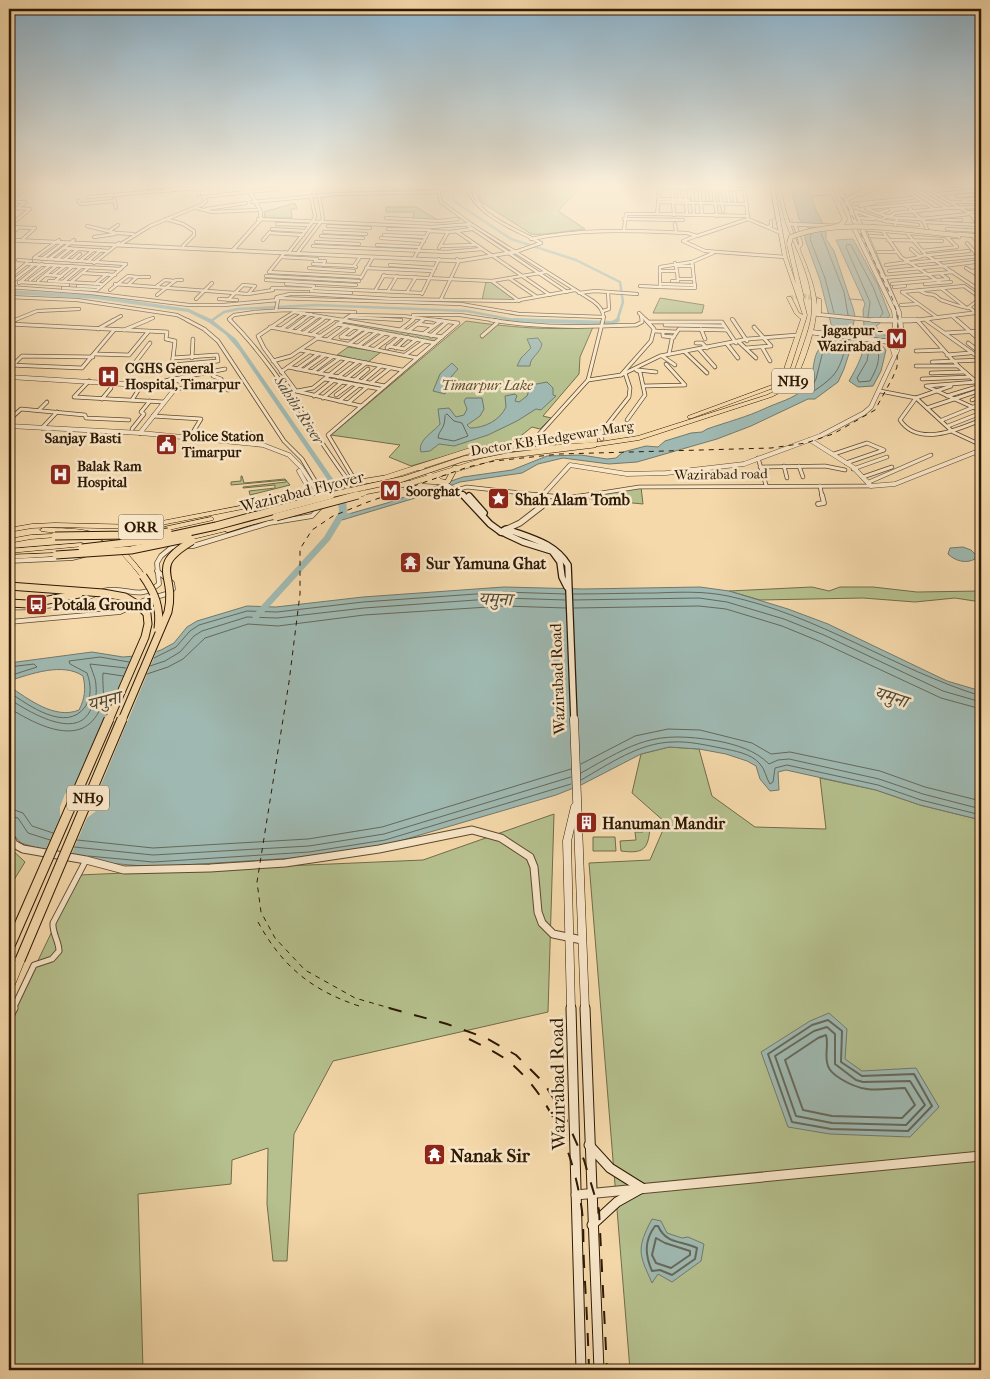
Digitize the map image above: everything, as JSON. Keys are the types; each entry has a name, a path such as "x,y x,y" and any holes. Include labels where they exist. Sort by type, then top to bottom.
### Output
{"highway":[{"name":"Doctor KB Hedgewar Marg","path":"599,441 634,434 686,418 774,386 781,380 786,372 804,319 803,306 794,286 784,249"},
{"path":"792,249 802,286 816,299"},
{"path":"793,249 802,286 803,306"},
{"path":"795,249 800,254"},
{"name":"Doctor KB Hedgewar Marg","path":"599,441 639,438 743,405 783,390 795,378 810,332 816,299 798,249"},
{"path":"790,298 797,314 804,319"},
{"name":"Wazirabad Flyover","path":"9,556 123,540 225,521 307,498 394,478 468,454 599,441"},
{"name":"Wazirabad Flyover","path":"9,551 137,542 195,531 454,461 503,450"},
{"path":"9,556 131,550 190,540 370,492 403,476"},
{"path":"9,541 31,537 164,529 271,502"},
{"name":"ORR","path":"9,530 55,525 141,527 271,502"},
{"path":"55,536 130,535 184,530"},
{"path":"9,535 36,531 66,531 100,537 118,547 153,590 158,602 160,624 157,636"},
{"path":"157,636 171,603 165,569 167,559 190,540"},
{"path":"9,586 103,593"},
{"path":"9,603 28,604 71,595 103,593"},
{"name":"NH9","path":"9,948 145,637 148,619 140,606 125,597 103,593"},
{"name":"NH9","path":"9,986 157,636"}],"main road":[{"path":"865,249 891,305 895,320 892,340"},
{"path":"810,332 876,340 892,340 898,343 901,320 886,278 873,249"},
{"name":"Doctor KB Hedgewar Marg","path":"271,502 353,483 403,476 443,458 493,446 599,441"},
{"name":"Doctor KB Hedgewar Marg","path":"231,528 332,498 411,483 456,467 509,455 578,448 599,441"},
{"path":"443,458 456,467 446,482"},
{"path":"425,465 446,482"},
{"path":"418,468 458,489 476,511 523,542 547,546"},
{"path":"403,476 411,483 446,482"},
{"path":"385,478 392,486"},
{"path":"507,531 533,538 547,546"},
{"name":"Wazirabad Road","path":"547,546 560,562 562,577 568,588 599,1370"},
{"name":"Wazirabad Road","path":"577,798 567,841 581,1370"},
{"path":"589,1144 610,1168 642,1188 617,1202 592,1225"}],"street":[{"path":"9,278 46,249"},
{"path":"42,258 53,249"},
{"path":"49,259 61,249"},
{"path":"56,260 69,249"},
{"path":"64,260 78,249"},
{"path":"83,249 108,251"},
{"path":"64,288 111,249"},
{"path":"219,249 439,260"},
{"path":"223,249 231,250"},
{"path":"266,278 289,249"},
{"path":"307,253 311,249"},
{"path":"351,255 355,249"},
{"path":"383,249 436,252 477,249"},
{"path":"483,249 550,295"},
{"path":"508,249 567,292"},
{"path":"508,249 575,290 598,305 603,311 601,332 588,380 531,443"},
{"path":"286,252 360,257 458,260 492,256 521,249"},
{"path":"700,249 786,257"},
{"path":"895,249 909,263 941,283"},
{"path":"905,260 921,258 912,249"},
{"path":"920,249 930,258 980,289"},
{"path":"922,252 938,249"},
{"path":"80,261 93,250"},
{"path":"87,262 101,250"},
{"path":"932,250 938,254"},
{"path":"414,258 418,251"},
{"path":"660,284 661,266 692,262 716,252"},
{"path":"878,252 897,252"},
{"path":"918,256 969,252 930,258"},
{"path":"72,261 80,254"},
{"path":"305,274 320,255"},
{"path":"281,257 325,261 323,265"},
{"path":"350,276 360,257"},
{"path":"349,297 372,257"},
{"path":"889,270 976,263 965,257"},
{"path":"886,265 980,257"},
{"path":"9,285 97,290 126,264 34,258"},
{"path":"375,291 394,258"},
{"path":"18,260 31,261"},
{"path":"419,299 439,260"},
{"path":"442,300 458,260"},
{"path":"640,286 660,284 695,285 692,262"},
{"path":"27,264 121,269"},
{"path":"9,285 35,264"},
{"path":"16,285 42,264"},
{"path":"313,264 354,266"},
{"path":"676,264 693,266"},
{"path":"676,264 678,279"},
{"path":"30,280 49,265"},
{"path":"38,281 56,265"},
{"path":"390,265 433,270"},
{"path":"53,275 65,266"},
{"path":"56,281 73,266"},
{"path":"684,266 686,279"},
{"path":"63,282 81,267"},
{"path":"309,268 354,271"},
{"path":"366,268 433,270"},
{"path":"966,268 981,276"},
{"path":"330,276 335,270"},
{"path":"971,271 981,270"},
{"path":"660,271 677,271"},
{"path":"669,271 670,281"},
{"path":"270,272 361,277"},
{"path":"383,276 492,281 546,272"},
{"path":"886,278 954,272"},
{"path":"82,273 116,274"},
{"path":"95,284 107,274"},
{"path":"940,274 948,279 893,285 951,282"},
{"path":"45,275 62,276"},
{"path":"312,288 321,275"},
{"path":"110,290 128,276 149,277"},
{"path":"388,291 397,276"},
{"path":"129,284 137,277"},
{"path":"407,292 416,277"},
{"path":"908,277 919,284"},
{"path":"266,278 349,297 518,301 575,290"},
{"path":"266,278 359,281"},
{"path":"266,278 277,299 276,310"},
{"path":"510,278 537,297"},
{"path":"660,284 677,281 678,279 694,279"},
{"path":"158,286 165,280 182,280"},
{"path":"21,281 56,281 100,286 67,285 21,281"},
{"path":"157,295 175,281"},
{"path":"492,281 518,301"},
{"path":"959,282 981,298 974,305"},
{"path":"196,299 212,283"},
{"path":"116,284 248,294 272,289 356,285"},
{"path":"286,284 352,293"},
{"path":"9,285 189,305 246,303 277,299 468,304 520,314 602,318"},
{"path":"228,300 243,285 255,286 248,294"},
{"path":"938,318 901,291 964,286"},
{"path":"277,299 312,288 422,293"},
{"path":"941,288 976,313"},
{"path":"918,290 926,295 934,295 942,300 948,300 968,314"},
{"path":"579,293 609,292 637,294"},
{"path":"603,311 609,309 606,297 609,292"},
{"path":"82,300 90,293"},
{"path":"9,297 82,300 177,315 208,332 223,349 284,441 302,460 318,490 320,501 323,504 319,511 312,516 260,525 195,546 170,547 159,559 157,571 159,584 146,593 133,594 109,590 65,603 32,608 9,608"},
{"path":"219,299 237,300"},
{"path":"901,305 918,304"},
{"path":"959,307 979,305"},
{"path":"9,320 14,320 37,311 79,309"},
{"path":"345,476 331,457 320,436 251,341 229,319 234,315 276,310 467,316 497,322 551,327 636,326 642,322 640,315 654,330 676,332 680,329 724,326"},
{"path":"252,312 304,313 442,337"},
{"path":"814,314 882,321 917,320 981,312"},
{"path":"292,313 258,337 281,372 296,391 361,406"},
{"path":"281,329 304,313"},
{"path":"288,330 311,314"},
{"path":"273,361 289,357 352,315 406,316 458,324"},
{"path":"97,329 121,316"},
{"path":"296,332 319,316"},
{"path":"365,348 406,316"},
{"path":"353,483 328,435 467,316"},
{"path":"952,316 981,342"},
{"path":"304,333 326,317"},
{"path":"347,317 401,320"},
{"path":"123,331 153,318"},
{"path":"353,322 358,318"},
{"path":"360,323 367,318"},
{"path":"368,324 376,318"},
{"path":"400,330 416,318"},
{"path":"311,335 334,319"},
{"path":"375,326 384,319"},
{"path":"384,327 394,319"},
{"path":"408,331 424,319"},
{"path":"732,319 746,341"},
{"path":"925,319 981,360"},
{"path":"917,320 947,355 981,387"},
{"path":"423,334 440,321"},
{"path":"431,336 447,322"},
{"path":"482,336 497,322"},
{"path":"648,322 722,322 737,342 756,358"},
{"path":"9,324 167,332 166,340 175,341 172,358 172,365 218,361 216,355 172,358"},
{"path":"337,324 435,343"},
{"path":"417,324 433,326"},
{"path":"415,332 425,325"},
{"path":"665,325 727,330"},
{"path":"327,340 346,326"},
{"path":"270,327 417,358"},
{"path":"335,342 354,327"},
{"path":"746,348 771,346 754,327"},
{"path":"701,328 705,339"},
{"path":"342,337 350,338 362,329"},
{"path":"11,365 82,368 114,330"},
{"path":"349,344 369,330"},
{"path":"623,374 652,341 654,330"},
{"path":"663,331 663,336 674,337"},
{"path":"944,333 981,331"},
{"path":"129,355 148,332"},
{"path":"358,346 377,332"},
{"path":"668,354 668,349 676,332"},
{"path":"375,349 394,335"},
{"path":"637,370 651,359 668,354 764,338 798,335"},
{"path":"382,351 401,336"},
{"path":"396,348 408,338"},
{"path":"192,364 193,339"},
{"path":"388,346 404,350 417,339"},
{"path":"892,340 894,354"},
{"path":"405,355 425,341"},
{"path":"131,368 150,343"},
{"path":"696,343 702,343 707,348"},
{"path":"507,531 519,526 520,523 542,506 542,495 573,464 627,474 736,465 820,436 864,413 871,407 894,354 898,351 898,343"},
{"path":"968,343 981,353"},
{"path":"727,344 738,358"},
{"path":"762,347 770,361"},
{"path":"699,349 715,366"},
{"path":"300,350 402,370"},
{"path":"916,351 943,350"},
{"path":"281,372 309,352"},
{"path":"685,352 707,373"},
{"path":"947,355 971,352"},
{"path":"297,369 318,354"},
{"path":"304,370 326,355"},
{"path":"11,365 22,356 140,356"},
{"path":"662,356 675,365"},
{"path":"54,367 64,357"},
{"path":"312,372 332,357"},
{"path":"319,373 340,358"},
{"path":"296,391 313,388 348,360"},
{"path":"932,362 981,360"},
{"path":"338,377 358,362"},
{"path":"347,378 366,363"},
{"path":"644,386 685,385 666,364"},
{"path":"363,382 381,366"},
{"path":"916,366 958,366"},
{"path":"202,367 202,372"},
{"path":"288,367 385,386"},
{"path":"371,383 390,368"},
{"path":"152,384 202,372 225,369"},
{"path":"355,380 368,369"},
{"path":"588,380 637,370 656,372"},
{"path":"627,420 645,396 644,386 637,370"},
{"path":"211,371 213,376 221,379 228,390"},
{"path":"930,373 964,372"},
{"path":"599,441 599,434 629,396 630,388 623,374"},
{"path":"9,377 152,384 204,390 209,386 170,380"},
{"path":"922,379 970,377"},
{"path":"325,378 380,389"},
{"path":"314,396 334,380"},
{"path":"89,381 74,397 164,402"},
{"path":"323,398 342,382"},
{"path":"976,382 926,386 981,412"},
{"path":"336,395 351,384"},
{"path":"339,401 358,385"},
{"path":"880,390 916,398 955,385"},
{"path":"132,400 141,386"},
{"path":"348,403 367,387"},
{"path":"946,396 981,387"},
{"path":"926,408 955,399 981,387"},
{"path":"102,399 111,388"},
{"path":"140,434 174,388"},
{"path":"328,393 344,396"},
{"path":"972,400 981,396"},
{"path":"916,398 953,432 981,444"},
{"path":"916,398 900,420 904,428 910,432 925,434 953,432 981,420"},
{"path":"132,429 144,414 141,412 150,401"},
{"path":"39,410 47,402"},
{"path":"942,420 981,404"},
{"path":"9,420 20,409 85,414 86,418 129,420"},
{"path":"42,428 57,412"},
{"path":"948,426 981,412"},
{"path":"154,416 201,419 190,437"},
{"path":"9,427 140,434 250,445 276,451 289,460 318,490"},
{"path":"9,427 190,437 263,445 286,453 301,467 318,490"},
{"path":"244,442 250,433"},
{"path":"811,440 834,454 870,484 931,455"},
{"path":"834,454 867,443 884,450 846,463"},
{"name":"Wazirabad road","path":"458,489 526,493 568,498 639,487 895,484 981,450"},
{"path":"853,469 887,457"},
{"path":"758,458 766,485"},
{"path":"784,466 787,478"},
{"path":"799,466 803,477"},
{"path":"760,467 829,466 845,470"},
{"path":"863,477 892,467"},
{"path":"818,504 824,503 820,486"},
{"path":"9,562 76,558 95,550 118,547"},
{"path":"9,622 124,611 143,601 166,594 173,589 172,583 157,571"},
{"path":"9,834 14,844 22,849 132,870 271,865 379,849 472,830 501,838 530,857 534,867 538,912 542,923 553,934 582,940"},
{"path":"9,1018 34,965 52,959 58,953 58,945 52,931 53,923 86,860"},
{"path":"576,1195 981,1156"}],"green space":[{"path":"486,282 490,282 515,300 482,300"},
{"path":"660,298 704,305 702,313 653,313"},
{"path":"342,320 441,337 435,343 337,324"},
{"name":"Timarpur Lake","path":"466,321 530,328 593,327 580,357 579,374 543,416 551,418 540,429 532,427 513,442 463,451 411,466 389,457 400,445 331,435"},
{"path":"348,347 381,352 368,362 337,355"},
{"path":"241,476 244,483 286,480 231,485 231,482 241,481"},
{"path":"286,480 290,485 250,495 249,491 275,488 275,485 243,488 286,482"},
{"path":"641,487 643,504 572,497"},
{"path":"812,587 829,591 840,587 873,587 917,592 981,591 981,602 955,598 915,602 863,598 760,600 729,591"},
{"path":"669,747 699,749 712,796 755,827 826,829 820,778 876,790 920,805 981,820 981,1370 630,1370 589,863 650,860 666,823 632,793 641,754"},
{"path":"554,814 548,1012 333,1061 294,1134 287,1261 273,1261 267,1204 268,1148 232,1160 231,1184 138,1194 143,1370 9,1370 9,1021 79,875 423,860"},
{"path":"642,827 650,828 648,841 643,849 635,852 621,851 620,841 636,840 635,832 643,832"},
{"path":"593,837 615,837 616,851 593,851"},
{"path":"9,847 25,862 9,888"}],"water":[{"path":"809,249 833,249 853,308 855,316 853,326 851,326 855,335 838,382 815,399 808,399 751,426 717,439 637,462 609,464 563,458 538,464 522,473 460,482 422,496 342,520 345,515 463,477 512,470 547,456 581,455 607,459 616,458 623,452 646,446 658,447 665,441 691,433 702,432 791,398 809,383 818,350 823,345 831,342 836,332 831,324 820,280"},
{"path":"840,249 859,249 878,285 890,316 876,326 881,334 888,336 881,344 886,350 881,371 873,386 858,387 849,381 864,347 863,310 865,304"},
{"path":"538,338 542,344 530,366 517,366 521,358 531,348 527,339"},
{"path":"452,363 458,369 451,377 445,394 433,391 440,374"},
{"path":"547,382 553,388 553,395 556,396 541,410 536,409 517,421 488,435 454,446 439,444 430,451 421,452 421,444 440,424 438,409 449,408 456,417 464,415 467,409 464,401 466,398 482,398 484,409 480,416 467,425 470,428 481,427 500,416 506,407 505,396 515,394 517,396 515,401 519,402 527,396 531,385"},
{"path":"963,547 971,550 976,555 975,559 961,561 948,554 950,548"},
{"name":"यमुना","path":"504,587 583,589 700,587 729,591 788,609 828,624 947,681 981,691 981,820 920,805 876,790 786,770 778,772 779,790 770,791 760,779 756,766 747,761 726,754 699,749 669,747 641,754 581,785 556,795 386,845 310,857 153,867 75,860 21,843 13,834 9,821 9,686 42,707 61,712 79,710 85,689 83,676 66,670 46,671 9,681 9,663 92,652 123,657 147,655 174,643 187,627 197,621 247,606 276,607 363,597"},
{"path":"829,1013 847,1029 845,1059 862,1071 916,1068 939,1107 910,1137 830,1134 788,1127 761,1052 810,1021"},
{"path":"652,1219 661,1221 667,1233 682,1238 688,1237 704,1244 701,1261 672,1282 658,1274 652,1283 644,1265 641,1251 643,1238"}],"pier":[{"path":"158,648 101,785 103,794 96,811 87,818 69,860 44,853 60,817 60,807 65,794 75,785 133,654"}],"waterway":[{"path":"543,249 576,260 620,282 623,302 617,320"},
{"path":"875,249 897,302"},
{"name":"Sahibi River","path":"9,292 96,297 189,311 200,315 218,326 241,349 330,479 342,500 343,512 327,538 256,616"},
{"path":"849,299 863,300"},
{"path":"211,321 224,312 238,309 316,305 467,311 514,320"},
{"path":"514,320 554,321"},
{"path":"514,320 612,323 617,320"},
{"name":"Sahibi River","path":"338,518 349,515"}],"tunnel":[{"path":"789,298 803,296 819,299"}],"railway":[{"path":"393,1009 355,998 305,970 275,938 261,912 257,882 289,682 300,594 300,549 312,530 333,516 468,467 494,461 560,454 771,448 806,443 833,434 875,410 897,367 898,316 892,298 868,249"},
{"path":"258,922 267,938 288,964 312,984 342,1000 359,1006"},
{"path":"389,1008 447,1024 486,1038 516,1055 544,1083 566,1119 584,1160 599,1210 607,1370"},
{"path":"469,1039 504,1058 528,1080 551,1114 568,1152 579,1191 582,1211 589,1370"}],"place":[{"name":"Jagatpur - Wazirabad","path":"897,338"},
{"name":"CGHS General Hospital, Timarpur","path":"109,376"},
{"name":"Police Station Timarpur","path":"166,444"},
{"name":"Balak Ram Hospital","path":"61,474"},
{"name":"Soorghat","path":"390,491"},
{"name":"Shah Alam Tomb","path":"499,499"},
{"name":"Sur Yamuna Ghat","path":"410,563"},
{"name":"Potala Ground","path":"37,604"},
{"name":"Hanuman Mandir","path":"586,823"},
{"name":"Nanak Sir","path":"434,1155"}],"district":[{"name":"Sanjay Basti","path":"83,438"}]}
